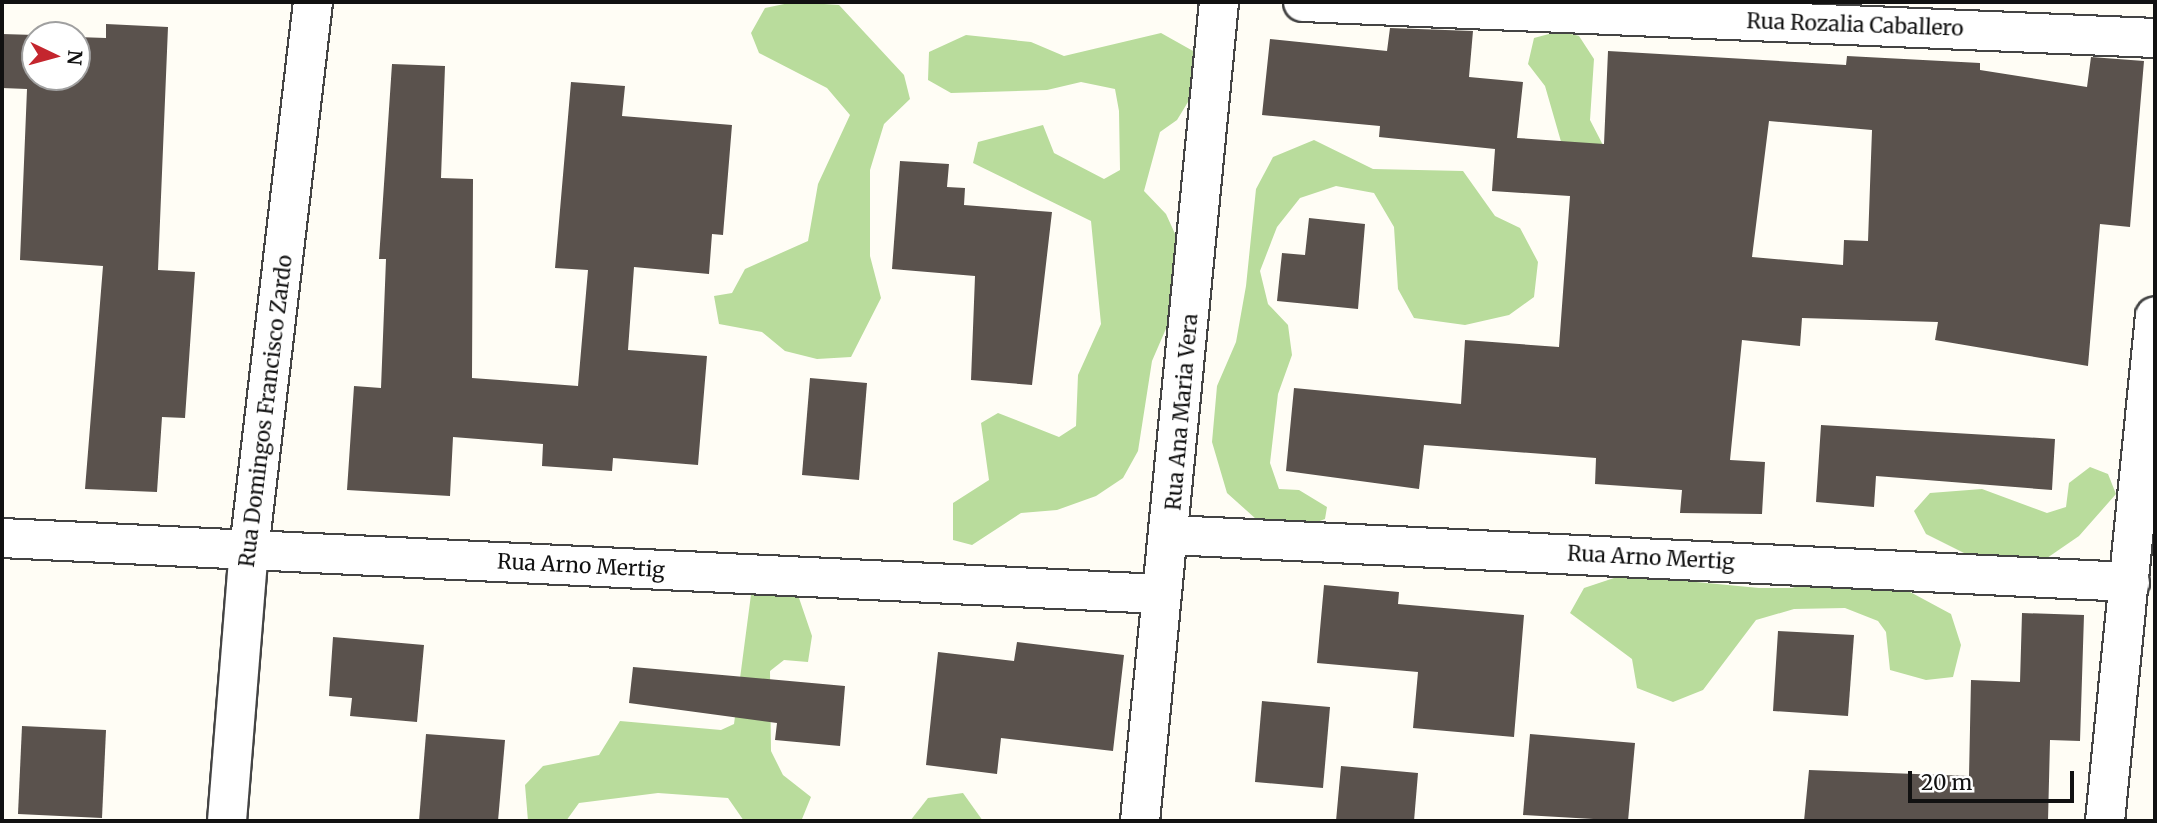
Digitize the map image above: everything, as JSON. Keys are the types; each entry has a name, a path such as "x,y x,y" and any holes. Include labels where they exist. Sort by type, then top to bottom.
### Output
{"street":[{"name":"Rua Domingos Francisco Zardo","path":"227,821 249,550 313,2"},
{"name":"Rua Ana Maria Vera","path":"1140,821 1161,594 1171,535 1219,2"},
{"name":"Rua Rozalia Caballero","path":"1303,2 2155,38"},
{"path":"2105,821 2155,316"},
{"name":"Rua Arno Mertig","path":"1171,535 2130,582"},
{"name":"Rua Arno Mertig","path":"2,538 1161,594"}],"green space":[{"path":"794,2 839,5 904,75 910,99 884,124 870,170 870,256 881,298 851,357 817,359 785,351 762,332 719,324 714,296 732,293 745,269 808,241 818,184 850,115 827,88 759,53 751,33 765,8"},
{"path":"1560,31 1579,36 1594,59 1590,120 1604,147 1564,152 1545,86 1528,64 1534,38"},
{"path":"1161,33 1202,56 1202,79 1177,120 1160,132 1144,191 1166,214 1181,247 1168,324 1152,361 1138,451 1123,478 1096,496 1057,510 1021,513 972,545 953,540 953,503 989,480 981,423 998,413 1059,437 1076,426 1078,375 1101,324 1091,221 973,163 978,142 1043,125 1054,153 1104,179 1120,170 1119,111 1115,89 1081,82 1047,90 951,93 928,80 929,52 966,35 1031,42 1064,56"},
{"path":"1314,140 1373,169 1463,171 1495,216 1520,228 1538,262 1534,297 1509,315 1465,325 1414,318 1398,289 1394,227 1374,193 1336,186 1300,198 1277,227 1260,271 1268,304 1288,325 1292,355 1278,394 1270,463 1279,489 1299,490 1327,507 1325,519 1301,528 1256,519 1227,493 1212,442 1217,386 1236,342 1246,286 1256,189 1273,157"},
{"path":"2090,467 2108,474 2116,494 2079,536 2047,558 1964,553 1926,534 1914,511 1930,493 1982,489 2047,513 2066,507 2069,483"},
{"path":"1623,575 1759,588 1792,588 1824,577 1886,579 1951,614 1961,645 1953,677 1926,680 1890,670 1886,632 1878,621 1845,608 1794,609 1756,620 1703,690 1673,702 1637,688 1632,659 1570,613 1584,588"},
{"path":"752,587 778,587 799,598 812,636 808,662 784,660 770,671 771,751 783,775 811,797 802,819 744,821 728,798 658,793 579,803 566,821 528,821 525,785 543,766 599,755 620,721 721,730 734,724"},
{"path":"963,793 983,821 910,821 928,798"}],"building":[{"path":"106,24 168,27 158,270 195,272 185,418 162,417 157,492 85,489 103,266 20,260 27,91 91,91 91,37 106,38"},
{"path":"1390,28 1473,31 1469,77 1523,82 1517,138 1604,144 1608,51 1846,65 1847,56 1980,63 1980,70 2087,87 2091,57 2144,61 2130,227 2100,224 2088,366 1935,340 1938,322 1802,318 1800,346 1742,340 1730,460 1765,462 1762,514 1680,513 1682,490 1595,484 1596,458 1424,445 1419,489 1286,471 1294,388 1461,404 1465,340 1559,347 1570,196 1492,191 1495,149 1379,137 1380,126 1262,115 1270,39 1387,51","holes":["1769,121 1872,130 1868,241 1844,240 1843,265 1752,257"]},
{"path":"2,34 21,35 21,89 2,88"},
{"path":"392,64 445,66 441,178 473,179 472,378 578,386 588,270 555,268 571,82 625,86 622,116 732,125 723,235 712,234 709,274 634,267 628,350 707,356 698,465 613,458 612,471 542,466 543,444 453,437 450,496 347,490 354,386 381,388 386,259 379,259"},
{"path":"900,161 949,164 947,187 965,188 964,205 1052,212 1032,385 971,380 975,276 892,269"},
{"path":"1309,218 1365,224 1358,309 1277,301 1282,253 1305,255"},
{"path":"810,378 867,383 859,480 802,475"},
{"path":"1821,425 2055,439 2052,490 1876,476 1874,507 1816,502"},
{"path":"1324,585 1399,592 1398,604 1524,615 1514,737 1413,728 1418,672 1317,663"},
{"path":"2022,613 2084,615 2080,741 2050,740 2048,821 1804,821 1809,770 1969,776 1971,680 2020,682"},
{"path":"1778,631 1854,635 1848,716 1773,711"},
{"path":"333,637 424,645 417,722 350,716 352,698 329,696"},
{"path":"1017,642 1124,655 1113,751 1001,738 997,774 926,765 938,652 1014,661"},
{"path":"633,667 845,686 840,746 775,740 777,723 629,703"},
{"path":"1262,701 1330,707 1323,788 1255,782"},
{"path":"22,726 106,730 102,818 18,814"},
{"path":"426,734 505,740 498,821 419,821"},
{"path":"1530,734 1635,743 1628,821 1523,815"},
{"path":"1341,766 1418,773 1414,821 1336,821"}]}
